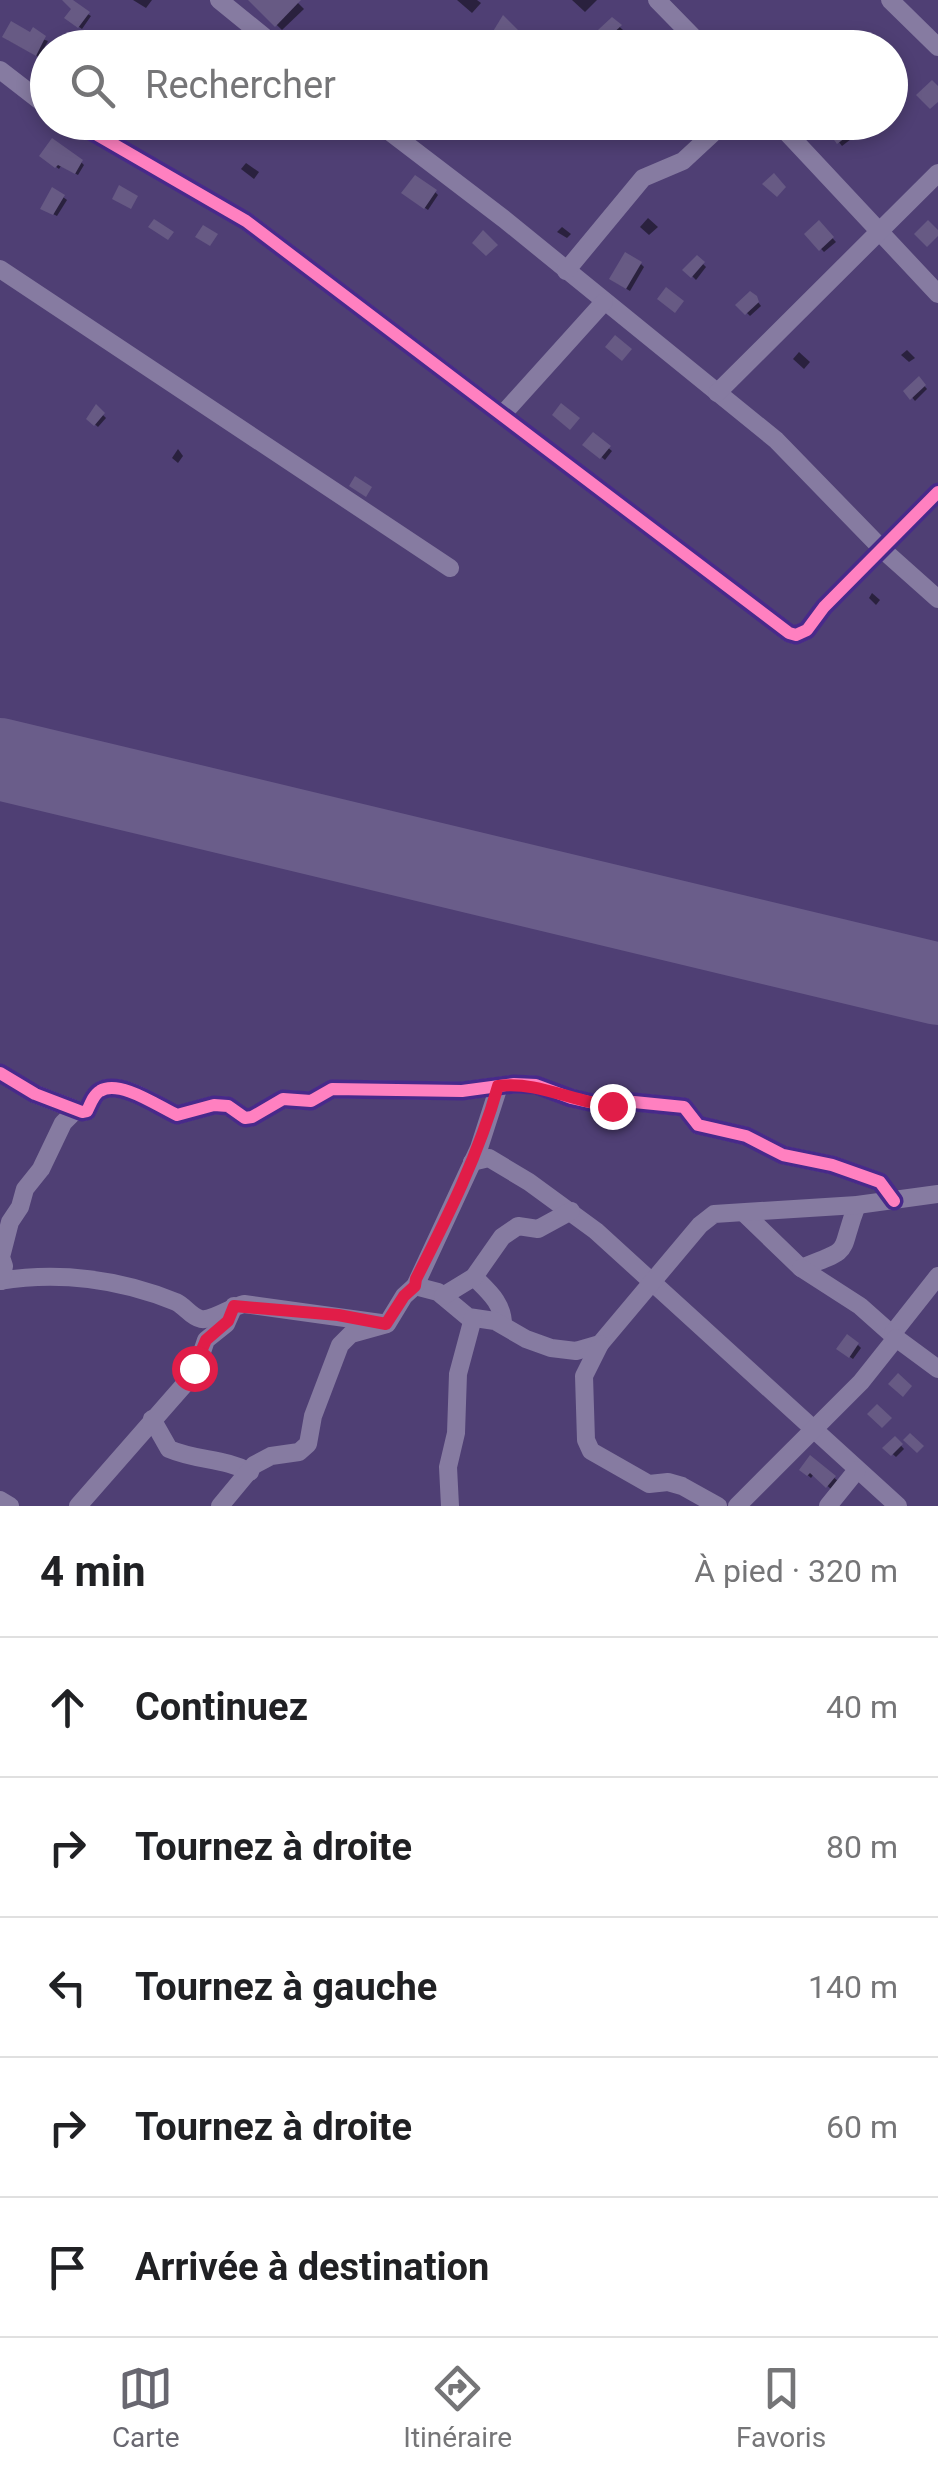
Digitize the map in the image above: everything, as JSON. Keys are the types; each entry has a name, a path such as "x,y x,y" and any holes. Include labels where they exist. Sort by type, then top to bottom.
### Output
{"street":[{"path":"219,0 256,30"},
{"path":"657,0 686,30"},
{"path":"890,0 938,47"},
{"path":"0,70 30,89"},
{"path":"106,140 246,222 780,627 796,635 807,630 824,607 938,492"},
{"path":"401,140 776,440 883,550 938,599"},
{"path":"566,271 642,178 683,160 705,140"},
{"path":"794,140 938,294"},
{"path":"717,392 938,173"},
{"path":"0,269 450,568"},
{"path":"502,415 604,302"},
{"path":"0,1074 76,1111 86,1111 98,1092 105,1089 136,1094 177,1115 214,1105 228,1106 245,1118 252,1118 283,1099 303,1102 332,1090 462,1091 536,1085 607,1106 624,1101 684,1107 706,1128 746,1136 784,1156 832,1165 880,1182 894,1202"},
{"path":"220,1506 263,1459 299,1452 308,1444 313,1416 340,1345 351,1334 386,1324 415,1286 480,1156 498,1086"},
{"path":"76,1111 63,1122 41,1169 24,1189 4,1245 2,1276 75,1276 176,1302 200,1319 212,1318 234,1306 338,1315 386,1324"},
{"path":"480,1156 571,1211 898,1506"},
{"path":"718,1506 682,1486 668,1482 648,1484 591,1451 586,1440 584,1376 600,1344 710,1217 720,1213 894,1202 938,1194"},
{"path":"801,1268 831,1259 840,1252 857,1205"},
{"path":"443,1296 474,1277 502,1237 518,1226 538,1229 571,1211"},
{"path":"744,1213 801,1268 860,1306 938,1369"},
{"path":"737,1506 860,1382 938,1276"},
{"path":"474,1277 496,1299 504,1325"},
{"path":"415,1286 443,1296 473,1318 504,1325 536,1344 564,1351 600,1344"},
{"path":"78,1506 184,1385 206,1340 228,1321 234,1306"},
{"path":"450,1506 448,1467 456,1432 458,1374 473,1318"},
{"path":"152,1419 170,1449 208,1462 231,1462 250,1472"},
{"path":"828,1506 857,1470"},
{"path":"0,1500 10,1506"}],"building":[{"path":"62,0 73,0 90,12 78,28 64,18 71,9"},
{"path":"248,0 301,0 275,27"},
{"path":"503,15 518,30 494,30"},
{"path":"612,17 622,25 617,30 598,30"},
{"path":"11,21 30,32 30,53 2,37"},
{"path":"932,80 938,86 938,102 930,109 916,95"},
{"path":"51,140 55,140 83,160 75,174 58,165 55,168 39,156"},
{"path":"774,173 786,187 777,197 762,184"},
{"path":"415,175 437,190 424,209 401,193"},
{"path":"119,185 138,196 131,209 112,199"},
{"path":"52,187 65,195 53,215 40,209"},
{"path":"154,219 174,232 168,240 148,227"},
{"path":"819,220 834,237 819,251 804,234"},
{"path":"928,220 938,230 938,236 927,247 914,234"},
{"path":"203,225 218,234 210,246 195,237"},
{"path":"483,230 498,245 486,256 472,243"},
{"path":"625,252 642,262 626,289 609,279"},
{"path":"697,255 705,262 691,278 682,270"},
{"path":"666,287 684,301 675,313 657,299"},
{"path":"750,291 759,302 745,315 735,305"},
{"path":"615,335 632,349 622,361 605,347"},
{"path":"919,376 926,385 910,400 903,391"},
{"path":"561,403 580,418 570,430 552,415"},
{"path":"96,404 105,413 94,426 86,419"},
{"path":"593,432 611,446 600,459 582,445"},
{"path":"355,476 372,487 366,497 349,486"},
{"path":"847,1334 859,1343 849,1358 836,1349"},
{"path":"898,1373 912,1386 903,1397 888,1384"},
{"path":"877,1404 892,1418 882,1428 867,1414"},
{"path":"910,1433 924,1446 917,1453 903,1440"},
{"path":"895,1436 903,1444 891,1456 882,1448"},
{"path":"810,1455 836,1476 826,1488 810,1473 807,1476 799,1470"}],"runway":[{"path":"0,759 938,984"}],"cycle path":[{"path":"106,140 246,221 789,633 796,635 807,630 824,607 938,492"},
{"path":"0,1073 35,1094 82,1112 87,1111 100,1091 108,1088 139,1096 177,1115 214,1105 228,1106 245,1118 283,1099 311,1101 332,1089 462,1091 536,1085 607,1106 624,1101 684,1107 698,1125 746,1136 783,1155 832,1165 880,1182 894,1201"}],"route":[{"path":"194,1368 206,1340 226,1324 234,1306 338,1315 386,1324 415,1286 450,1212 480,1148 498,1086 536,1085 612,1106"}]}
